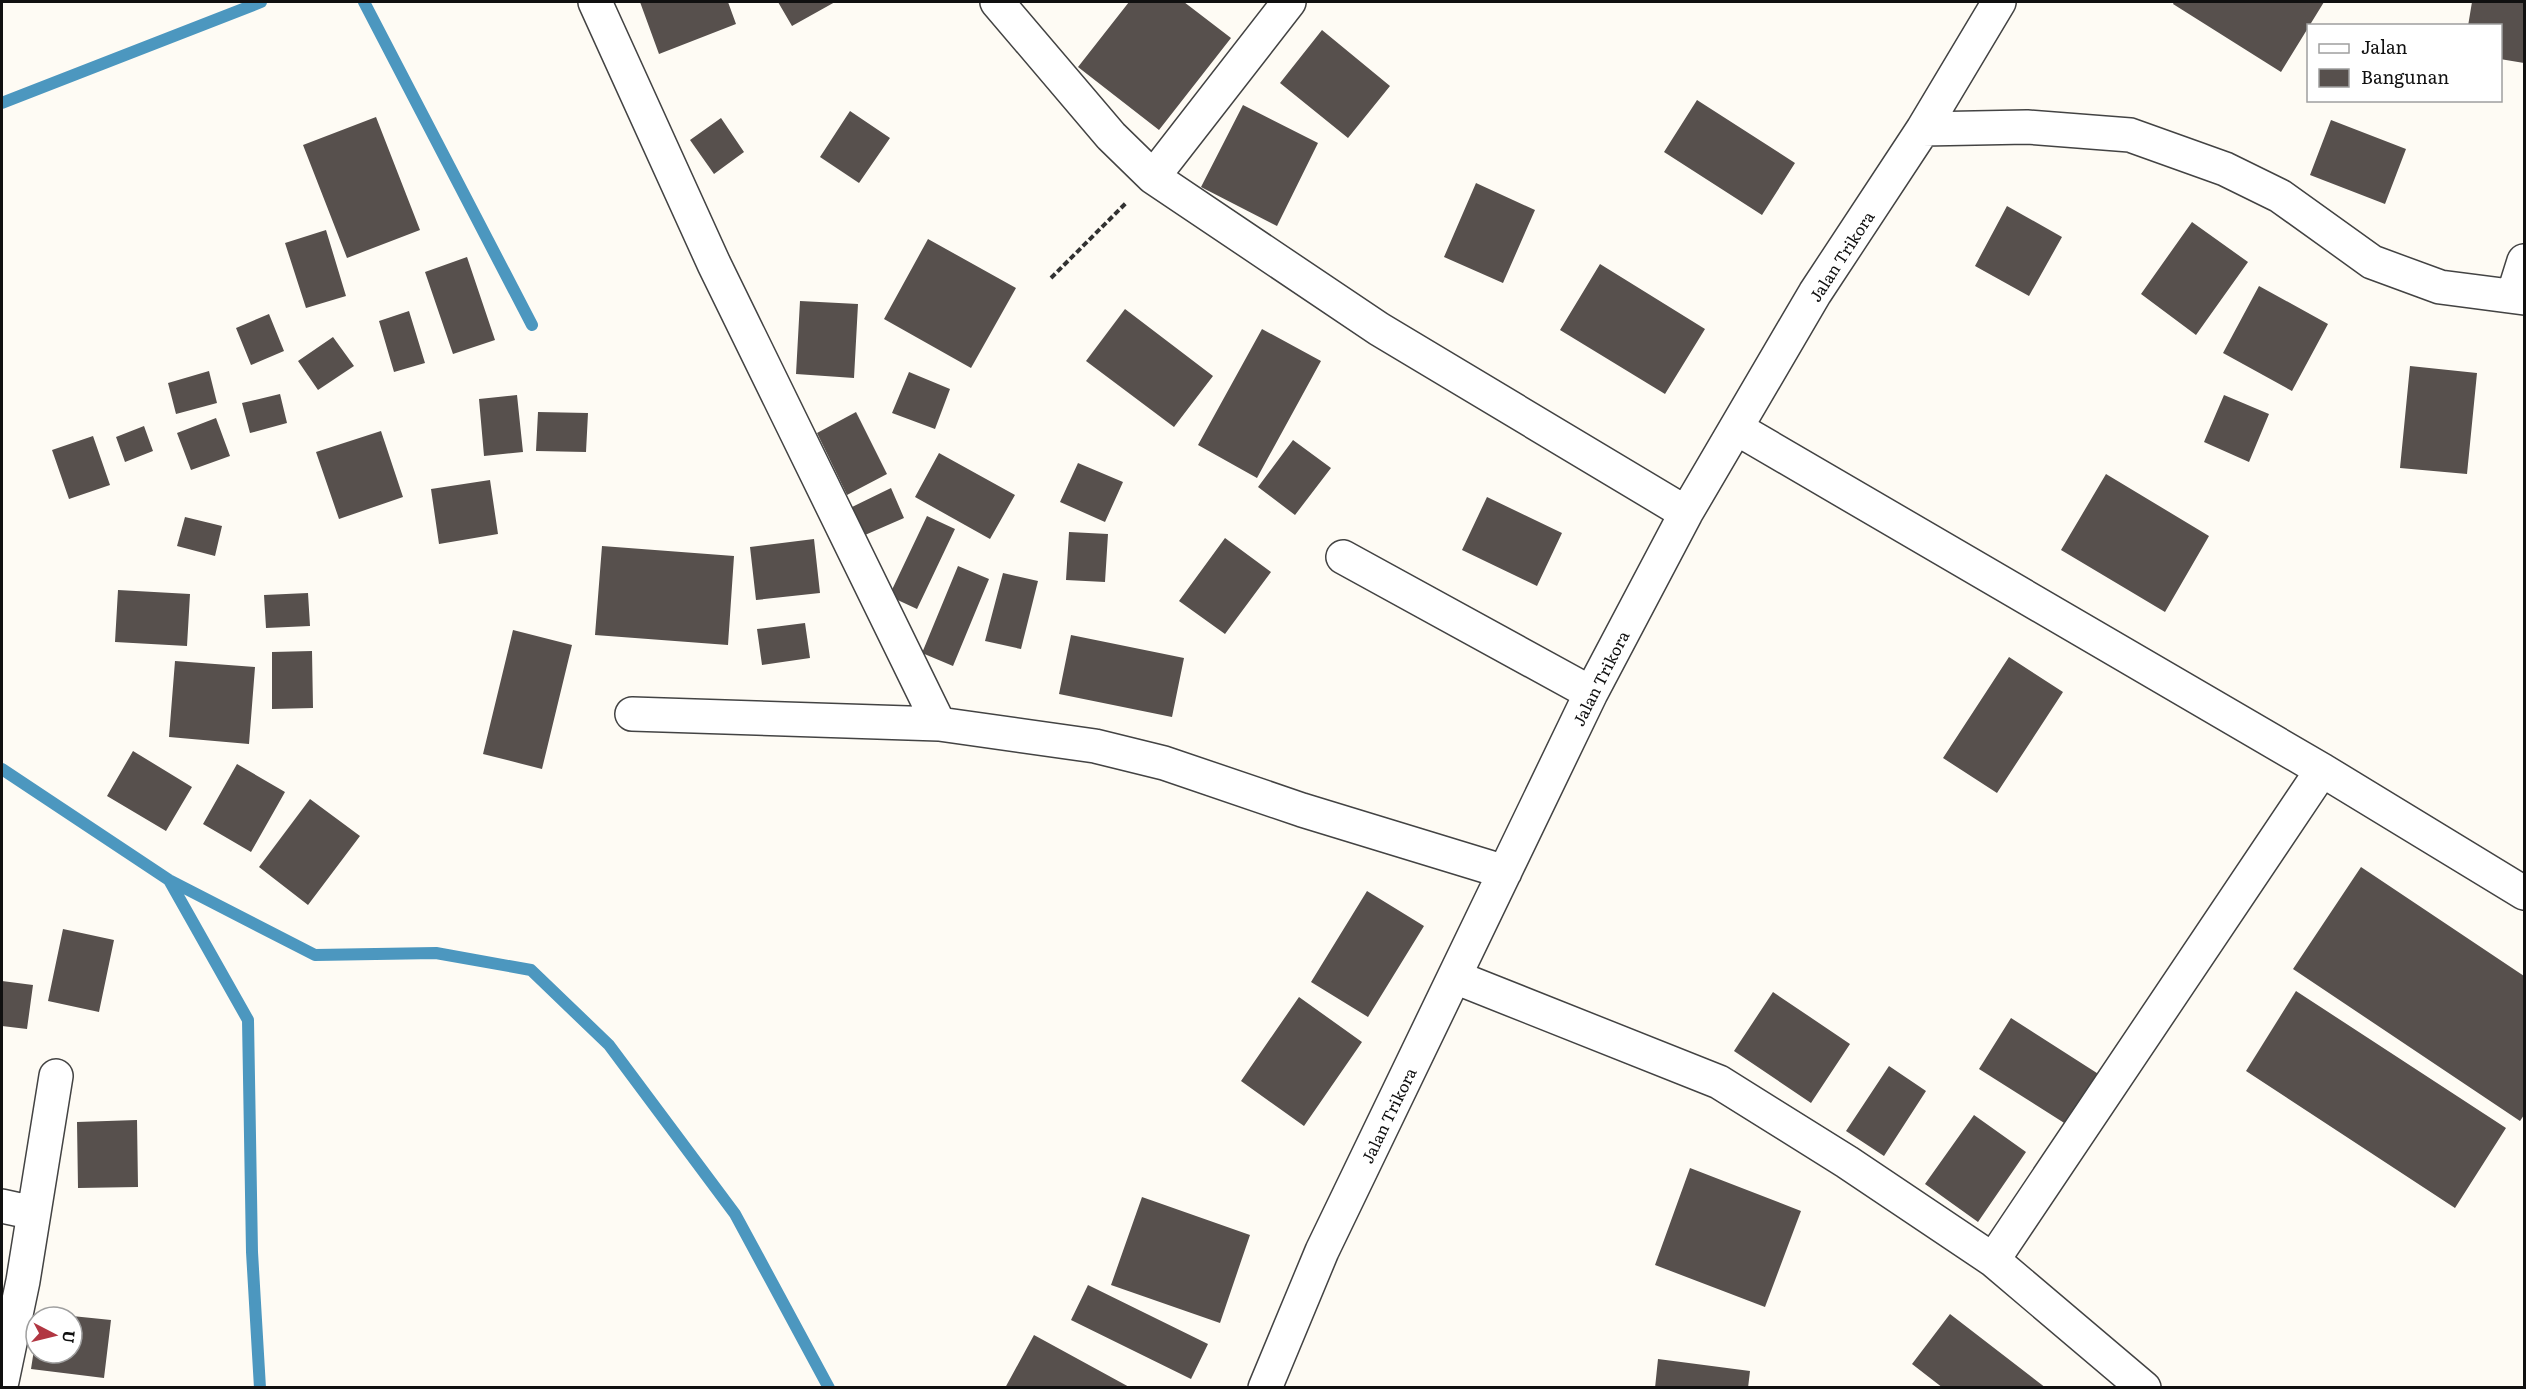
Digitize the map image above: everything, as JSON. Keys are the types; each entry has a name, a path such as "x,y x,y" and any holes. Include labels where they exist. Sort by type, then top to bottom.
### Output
{"street":[{"path":"594,2 714,264 939,724"},
{"path":"998,2 1111,136 1152,177 1379,329 1686,513"},
{"path":"1152,177 1289,2"},
{"name":"Jalan Trikora","path":"1264,1388 1322,1251 1591,693 1686,513 1815,293 1923,129 1999,2"},
{"path":"1923,129 2027,127 2130,135 2225,169 2280,196 2372,262 2440,287 2519,297 2524,261"},
{"path":"1736,428 2322,770 2524,893"},
{"path":"1343,557 1591,693"},
{"path":"632,714 939,724 1095,746 1164,763 1302,810 1505,872"},
{"path":"1993,1260 2322,770"},
{"path":"1455,976 1719,1082 1847,1162 1993,1260 2144,1388"},
{"path":"2,1382 23,1281 17,1209 56,1076"}],"path":[{"path":"1051,278 1152,177"}],"building":[{"path":"640,2 728,2 736,24 659,54"},
{"path":"778,2 835,2 792,26"},
{"path":"1129,2 1184,2 1231,38 1159,130 1078,67"},
{"path":"2174,2 2324,2 2310,24 2307,24 2307,30 2281,72 2173,4"},
{"path":"2472,2 2524,3 2524,63 2502,59 2502,24 2468,24"},
{"path":"1322,30 1390,86 1348,138 1280,83"},
{"path":"1697,100 1795,163 1762,215 1664,152"},
{"path":"1243,105 1318,143 1277,226 1201,187"},
{"path":"850,111 890,138 859,183 820,157"},
{"path":"376,117 420,230 347,258 303,145"},
{"path":"721,118 744,152 714,174 690,140"},
{"path":"2331,120 2406,149 2385,204 2310,175"},
{"path":"1476,183 1535,210 1503,283 1444,257"},
{"path":"2007,206 2062,237 2029,296 1975,266"},
{"path":"2192,222 2248,262 2196,335 2141,294"},
{"path":"326,230 346,296 306,308 285,243"},
{"path":"928,239 1016,288 971,368 884,319"},
{"path":"467,257 495,340 453,354 425,272"},
{"path":"1600,264 1705,329 1665,394 1560,330"},
{"path":"2259,286 2328,324 2292,391 2223,353"},
{"path":"800,301 858,304 854,378 796,374"},
{"path":"1125,309 1213,376 1174,427 1086,361"},
{"path":"409,311 425,363 394,372 379,321"},
{"path":"269,314 284,351 251,365 236,328"},
{"path":"1262,329 1321,361 1257,478 1198,445"},
{"path":"333,337 354,366 318,390 298,361"},
{"path":"2410,366 2477,373 2467,474 2400,468"},
{"path":"209,371 217,403 176,414 168,383"},
{"path":"909,372 950,389 935,429 892,413"},
{"path":"280,394 287,423 250,433 242,403"},
{"path":"517,395 523,452 484,456 479,399"},
{"path":"2224,395 2269,414 2249,462 2204,442"},
{"path":"538,412 588,413 586,452 536,451"},
{"path":"856,412 887,474 847,495 817,433"},
{"path":"216,418 230,456 191,470 177,433"},
{"path":"144,426 153,451 125,462 116,437"},
{"path":"381,431 403,497 339,519 316,452"},
{"path":"93,436 110,485 69,499 52,450"},
{"path":"1293,440 1331,468 1295,515 1258,487"},
{"path":"939,453 1015,495 990,539 915,497"},
{"path":"1078,463 1123,482 1105,522 1060,502"},
{"path":"2106,474 2209,536 2165,612 2061,550"},
{"path":"490,480 498,534 439,544 431,489"},
{"path":"891,488 904,518 865,535 852,507"},
{"path":"1487,497 1562,533 1537,586 1462,550"},
{"path":"927,516 955,529 917,609 889,596"},
{"path":"185,517 222,526 215,556 177,546"},
{"path":"1069,532 1108,534 1105,582 1066,580"},
{"path":"1225,538 1271,572 1225,634 1179,601"},
{"path":"814,539 820,593 756,600 750,547"},
{"path":"602,546 734,556 728,645 595,635"},
{"path":"958,566 989,579 953,666 922,653"},
{"path":"1003,573 1038,581 1021,649 985,641"},
{"path":"118,590 190,594 187,646 115,642"},
{"path":"308,593 310,626 266,628 264,595"},
{"path":"805,623 810,658 762,665 757,629"},
{"path":"513,630 572,645 542,769 483,754"},
{"path":"1071,635 1184,658 1172,717 1059,694"},
{"path":"312,651 313,708 272,709 272,652"},
{"path":"2009,657 2063,692 1997,793 1943,758"},
{"path":"175,661 255,667 249,744 169,737"},
{"path":"133,751 192,787 166,831 107,796"},
{"path":"237,764 285,792 251,852 203,824"},
{"path":"310,799 360,836 308,905 259,867"},
{"path":"2361,867 2524,976 2524,1115 2520,1121 2293,969"},
{"path":"1367,891 1424,926 1368,1017 1311,982"},
{"path":"63,929 114,940 99,1012 48,1001"},
{"path":"2,981 33,985 27,1029 2,1026"},
{"path":"2296,991 2506,1128 2455,1208 2246,1071"},
{"path":"1773,992 1850,1044 1811,1103 1734,1051"},
{"path":"1299,997 1362,1042 1304,1126 1241,1081"},
{"path":"2011,1018 2100,1075 2069,1126 1979,1069"},
{"path":"1889,1066 1926,1091 1884,1156 1846,1131"},
{"path":"1974,1115 2026,1152 1978,1222 1925,1184"},
{"path":"137,1120 138,1187 78,1188 77,1122"},
{"path":"1690,1168 1801,1211 1765,1307 1655,1265"},
{"path":"1142,1197 1250,1235 1220,1323 1111,1285"},
{"path":"1088,1285 1208,1344 1191,1379 1071,1320"},
{"path":"1950,1314 2046,1388 1943,1388 1912,1364"},
{"path":"84,1317 111,1320 104,1378 31,1369 32,1365 84,1365"},
{"path":"1034,1335 1131,1388 1005,1388"},
{"path":"1658,1359 1750,1371 1748,1388 1655,1388"}],"waterway":[{"path":"2,103 261,2"},
{"path":"364,2 532,325"},
{"path":"2,769 169,880 315,955 436,953 531,970 609,1045 735,1214 829,1388"},
{"path":"169,880 248,1020 252,1252 260,1388"}]}
